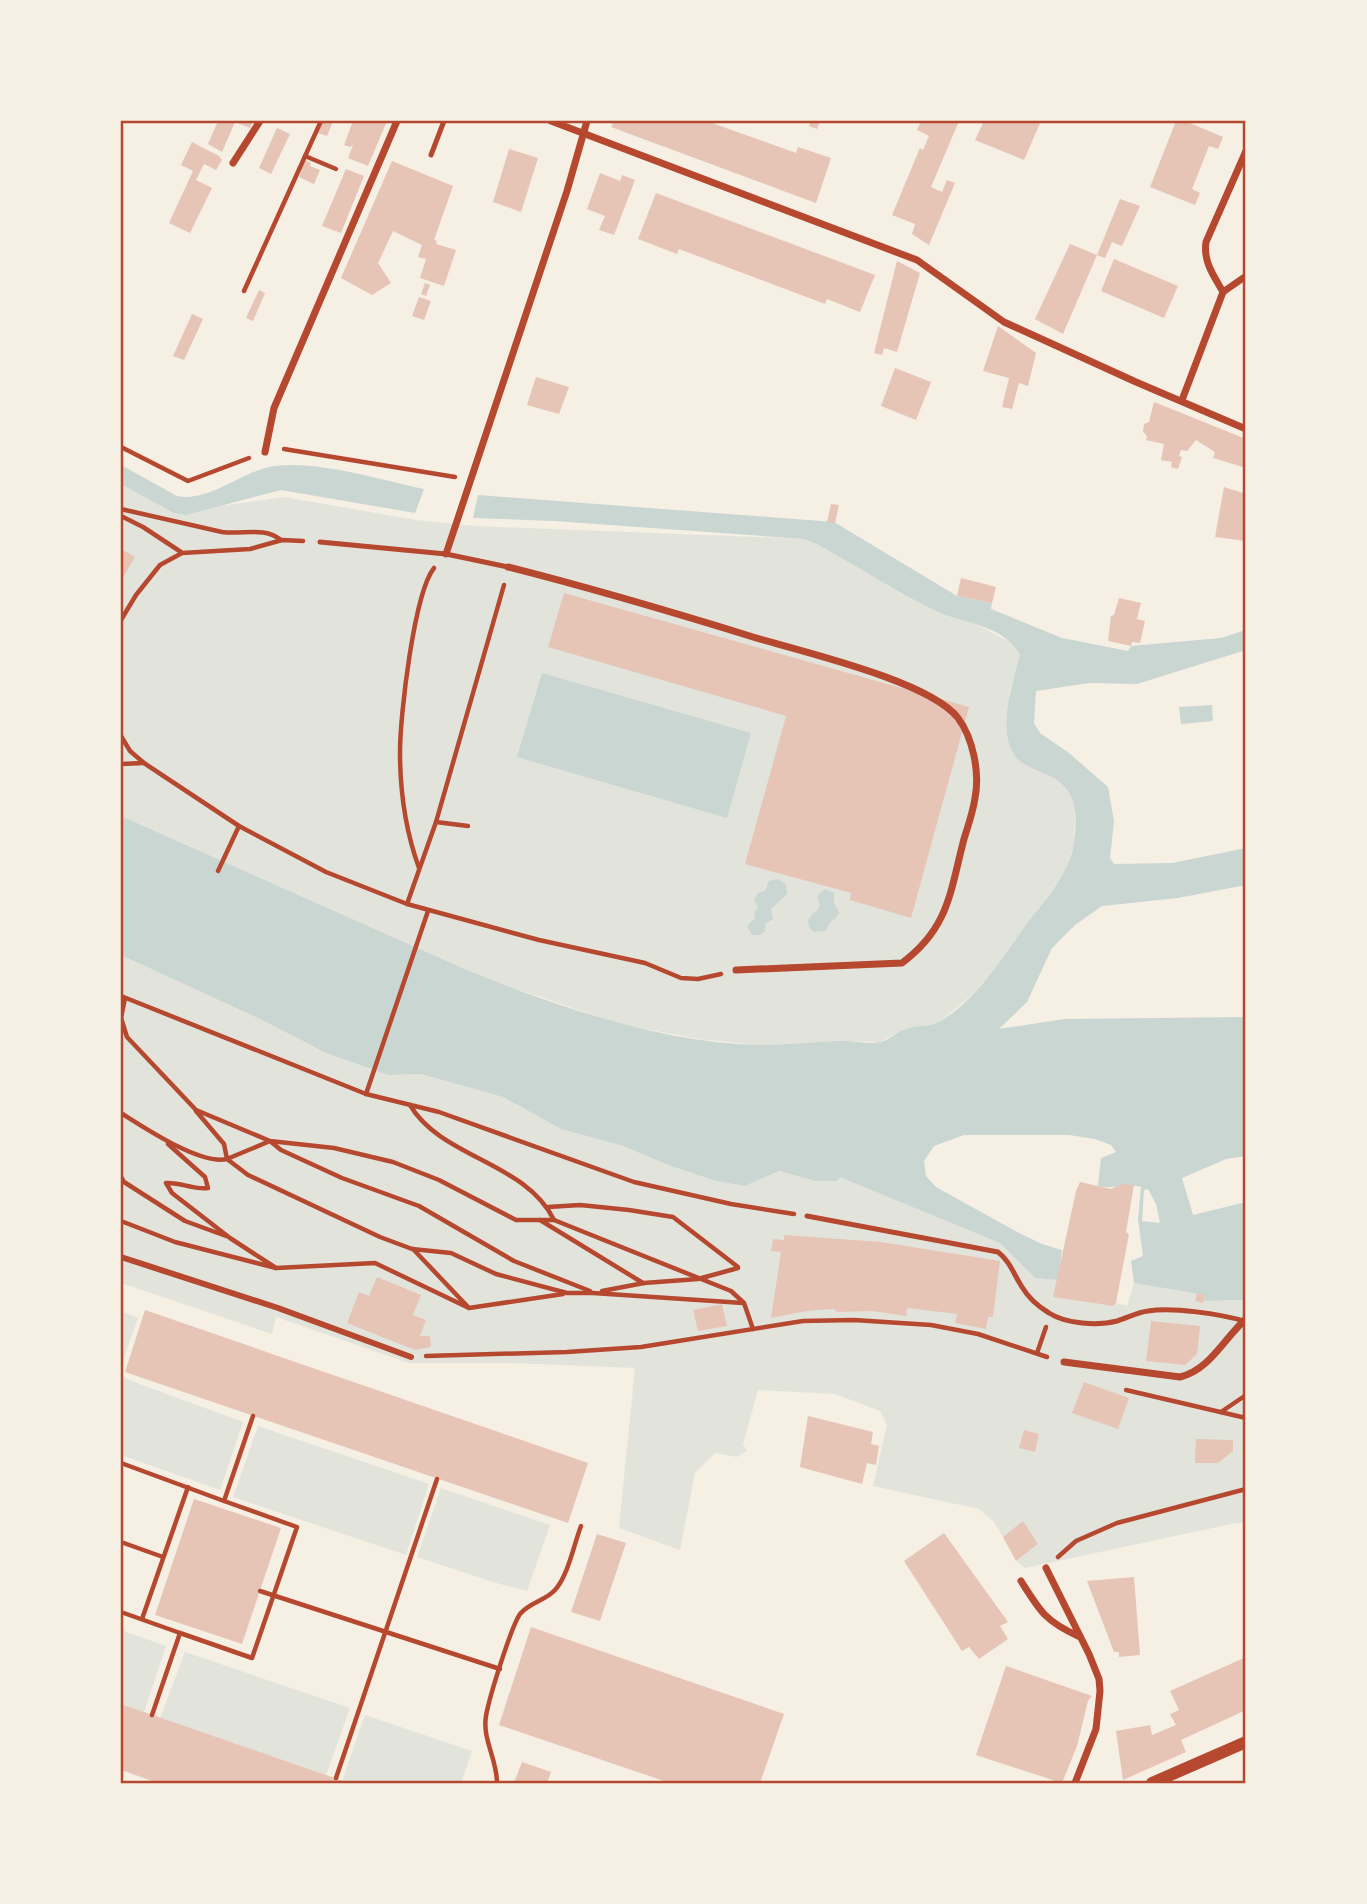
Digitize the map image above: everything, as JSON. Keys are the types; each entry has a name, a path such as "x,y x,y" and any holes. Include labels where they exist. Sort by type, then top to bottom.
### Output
{"street":[{"path":"233,163 260,121"},
{"path":"265,452 274,408 397,121"},
{"path":"551,121 917,260 1004,322 1246,429"},
{"path":"446,554 554,231 587,121"},
{"path":"1223,292 1208,264 1206,242 1246,151"},
{"path":"1182,400 1223,292 1246,276"},
{"path":"508,567 581,585 887,677 947,707 957,716 967,733 972,750 976,797 944,915 932,936 917,952 902,963 736,971"},
{"path":"121,1257 278,1308 411,1357"},
{"path":"1064,1362 1180,1377 1191,1374 1200,1367 1245,1320"},
{"path":"1045,1568 1099,1679 1100,1707 1096,1729 1075,1783"},
{"path":"1021,1581 1040,1612 1056,1626 1079,1636"},
{"path":"1152,1783 1246,1742"}],"lane":[{"path":"431,155 444,121"},
{"path":"320,542 446,554 508,567"},
{"path":"807,1216 998,1252 1009,1264 1023,1290 1051,1314 1064,1319 1094,1323 1114,1322 1147,1311 1199,1313 1245,1320"}],"path":[{"path":"244,291 321,121"},
{"path":"305,156 336,169"},
{"path":"121,447 188,481 276,448 470,479"},
{"path":"121,509 222,532 272,533 282,540 250,549 182,553 160,565 136,595 121,620"},
{"path":"121,516 182,553"},
{"path":"419,870 409,830 400,752 415,625 428,575 446,554"},
{"path":"407,904 436,822 508,567"},
{"path":"121,736 130,751 144,763 239,826 327,872 407,904 645,963 681,978 698,979 736,971"},
{"path":"121,764 144,763"},
{"path":"436,822 468,826"},
{"path":"218,871 239,826"},
{"path":"366,1094 428,911"},
{"path":"567,1293 496,1274 450,1253 412,1249 329,1215 248,1175 227,1159 224,1144 127,1037 121,1018 123,997 366,1094 462,1120 634,1182 732,1204 807,1216"},
{"path":"409,1105 417,1118 430,1130 500,1169 531,1191 548,1206 554,1220"},
{"path":"195,1110 270,1141 334,1148 393,1162 439,1180 516,1220 554,1220 731,1291 744,1303 753,1329"},
{"path":"121,1113 165,1141 205,1177 208,1188 198,1190 166,1183 172,1193 230,1238 276,1268"},
{"path":"165,1141 218,1161 270,1141"},
{"path":"270,1141 281,1150 342,1178 419,1206 514,1261 593,1293 644,1283 698,1279 738,1268 673,1217 580,1205 548,1206"},
{"path":"121,1177 124,1182 184,1221 230,1238"},
{"path":"539,1220 644,1283"},
{"path":"121,1221 175,1242 276,1268 375,1263 469,1308 567,1293 744,1303"},
{"path":"412,1249 469,1308"},
{"path":"1037,1353 1051,1314"},
{"path":"411,1357 641,1347 803,1321 891,1321 978,1334 1064,1362"},
{"path":"1124,1389 1246,1418"},
{"path":"1220,1412 1246,1395"},
{"path":"224,1501 253,1416"},
{"path":"121,1463 297,1527 252,1658 121,1612"},
{"path":"336,1778 437,1479"},
{"path":"142,1619 188,1487"},
{"path":"1045,1568 1076,1541 1117,1523 1246,1489"},
{"path":"497,1783 497,1772 486,1737 485,1717 500,1669 519,1616 531,1603 553,1593 561,1581 581,1526"},
{"path":"121,1542 163,1557"},
{"path":"260,1591 500,1669"},
{"path":"152,1715 180,1633"}],"shaded area":[{"path":"121,465 177,496 189,497 214,491 263,469 291,465 329,468 424,489 415,513 281,490 186,515 174,513 121,484"},
{"path":"121,475 183,511 284,497 416,520 474,526 811,539 1014,644 1020,655 1009,693 1031,768 1050,775 1067,788 1075,802 1074,844 1065,872 991,974 972,995 938,1023 905,1029 880,1042 757,1045 699,1039 623,1025 467,970 121,816"},
{"path":"478,495 834,522 957,596 992,603 991,609 1062,638 1128,651 1131,646 1221,638 1246,630 1246,650 1137,684 1089,683 1036,691 1034,723 1040,733 1069,753 1108,787 1114,821 1110,858 1114,864 1172,863 1246,848 1246,885 1178,898 1102,906 1075,925 1052,948 1027,1002 999,1029 1064,1019 1246,1017 1246,1156 1226,1159 1182,1178 1193,1215 1246,1202 1246,1300 1204,1301 1205,1295 1134,1283 1131,1261 1143,1256 1138,1219 1141,1187 1098,1186 1101,1158 1116,1152 1111,1145 1095,1139 1069,1135 964,1135 934,1146 924,1161 926,1176 936,1187 1019,1233 1062,1250 1058,1280 1035,1278 1000,1243 840,1177 837,1181 816,1181 779,1171 745,1186 716,1181 623,1146 561,1129 503,1097 421,1074 388,1075 326,1053 260,1019 121,955 121,816 467,970 573,1009 647,1030 721,1043 875,1043 907,1028 939,1022 952,1014 994,969 1060,879 1074,842 1076,820 1073,801 1063,785 1022,762 1010,747 1007,735 1008,707 1020,655 1004,637 982,626 936,611 804,539 554,521 473,518","holes":["1148,1189 1156,1204 1160,1223 1142,1221 1144,1190"]},
{"path":"542,673 751,733 727,818 517,757"},
{"path":"1212,705 1213,721 1181,724 1179,707"},
{"path":"777,879 786,884 787,894 771,909 773,919 765,924 765,931 760,935 752,935 747,926 755,918 754,912 758,908 754,899 758,893 765,891 769,881"},
{"path":"825,889 834,893 834,903 839,913 826,931 814,932 808,921 820,905 817,896"},
{"path":"121,955 260,1019 326,1053 388,1075 421,1074 503,1097 561,1129 623,1146 716,1181 745,1186 779,1171 816,1181 840,1176 1001,1243 1035,1278 1058,1280 1054,1297 1127,1306 1134,1283 1205,1295 1204,1301 1246,1300 1246,1523 1025,1568 1016,1561 1038,1544 1023,1522 1003,1537 994,1522 979,1509 873,1486 887,1425 880,1411 835,1394 758,1390 743,1444 747,1451 737,1457 715,1453 695,1473 680,1550 619,1528 635,1368 511,1363 409,1363 276,1317 272,1334 121,1283"},
{"path":"121,1311 138,1318 121,1366"},
{"path":"121,1377 243,1422 220,1490 121,1455"},
{"path":"258,1426 429,1484 406,1555 233,1497"},
{"path":"441,1488 550,1525 527,1591 417,1557"},
{"path":"121,1630 166,1646 144,1712 121,1704"},
{"path":"185,1652 350,1708 326,1775 160,1718"},
{"path":"365,1715 472,1751 461,1783 342,1781"}],"building":[{"path":"218,121 253,121 250,128 235,122 222,152 208,144"},
{"path":"323,121 333,121 327,136 318,133"},
{"path":"353,121 387,121 368,166 348,158 353,145 344,145"},
{"path":"614,121 712,121 796,153 798,147 831,158 816,203 611,127"},
{"path":"811,121 820,121 817,129 809,126"},
{"path":"921,121 959,121 931,187 942,192 947,180 955,183 929,245 912,234 915,224 892,215 920,148 923,150 929,136 917,130"},
{"path":"984,121 1041,121 1024,160 975,140"},
{"path":"1176,121 1185,121 1223,137 1218,149 1209,146 1192,189 1200,193 1195,205 1150,187"},
{"path":"277,128 290,134 271,174 259,168"},
{"path":"192,142 222,160 216,170 204,164 196,180 212,188 190,233 169,223 193,171 181,165"},
{"path":"509,149 538,158 521,212 493,202"},
{"path":"305,160 311,163 310,166 320,170 314,184 299,177"},
{"path":"392,161 453,186 434,240 437,241 436,244 456,250 444,286 420,278 426,259 418,257 422,245 393,231 378,263 391,283 372,295 341,278"},
{"path":"346,169 364,176 341,233 322,226"},
{"path":"600,173 620,181 622,175 635,180 614,235 599,230 605,216 587,209"},
{"path":"656,193 875,275 860,312 827,299 825,304 679,249 677,254 638,239"},
{"path":"1120,199 1140,206 1122,246 1112,242 1105,258 1097,255"},
{"path":"1070,244 1097,255 1063,334 1035,319"},
{"path":"1114,259 1178,286 1164,318 1101,291"},
{"path":"897,261 920,273 897,352 884,348 882,355 874,353"},
{"path":"425,283 430,285 426,296 421,294"},
{"path":"259,290 265,293 253,321 246,318"},
{"path":"419,297 431,301 424,320 412,316"},
{"path":"192,314 203,319 184,360 173,356"},
{"path":"998,326 1036,353 1028,386 1019,383 1012,409 1002,407 1009,378 983,371"},
{"path":"895,368 931,382 916,420 881,406"},
{"path":"536,377 569,387 559,414 527,405"},
{"path":"1154,402 1246,439 1246,468 1213,458 1215,452 1196,440 1187,451 1181,450 1178,469 1171,467 1172,462 1161,460 1164,444 1146,440 1147,436 1143,432 1144,424 1149,422"},
{"path":"1224,487 1246,494 1246,541 1215,537"},
{"path":"831,504 839,505 835,523 827,522"},
{"path":"121,549 135,557 121,581"},
{"path":"961,578 996,587 992,603 957,596"},
{"path":"564,593 969,707 911,918 850,900 851,893 745,864 786,716 548,647"},
{"path":"1119,598 1141,603 1137,619 1145,621 1140,643 1132,642 1131,646 1108,641 1111,616 1114,615"},
{"path":"1080,1182 1111,1189 1122,1184 1134,1185 1126,1232 1129,1234 1116,1303 1113,1306 1053,1297"},
{"path":"784,1235 881,1242 1000,1261 993,1317 988,1317 986,1329 955,1323 957,1314 907,1308 906,1316 872,1311 837,1312 834,1309 771,1318 781,1252 771,1251 773,1239 784,1240"},
{"path":"377,1277 421,1295 413,1315 426,1320 420,1336 430,1336 431,1347 415,1350 347,1323 359,1292 369,1296"},
{"path":"1197,1293 1205,1295 1203,1303 1195,1301"},
{"path":"722,1304 727,1326 698,1331 693,1310"},
{"path":"145,1310 588,1463 568,1523 125,1372"},
{"path":"1151,1321 1200,1326 1197,1354 1185,1365 1146,1361"},
{"path":"1084,1382 1129,1398 1118,1429 1072,1413"},
{"path":"808,1416 873,1432 871,1444 879,1446 876,1465 867,1463 862,1484 800,1467"},
{"path":"1024,1430 1039,1434 1035,1452 1019,1448"},
{"path":"1196,1439 1233,1440 1233,1451 1218,1463 1195,1463"},
{"path":"194,1499 281,1528 242,1644 155,1615"},
{"path":"1023,1521 1038,1544 1016,1561 1003,1537"},
{"path":"944,1533 1008,1622 1000,1626 1008,1639 979,1659 969,1647 962,1651 904,1561"},
{"path":"597,1534 626,1543 600,1621 571,1612"},
{"path":"1134,1577 1140,1655 1119,1657 1119,1652 1114,1652 1087,1581"},
{"path":"531,1627 784,1714 760,1783 670,1783 499,1725"},
{"path":"1246,1657 1246,1710 1181,1740 1186,1752 1123,1780 1116,1731 1150,1725 1152,1735 1176,1725 1170,1714 1179,1710 1170,1691"},
{"path":"1006,1666 1092,1696 1088,1701 1077,1746 1062,1783 976,1755"},
{"path":"121,1704 349,1783 158,1783 121,1770"},
{"path":"522,1762 551,1772 547,1783 514,1783"}]}
